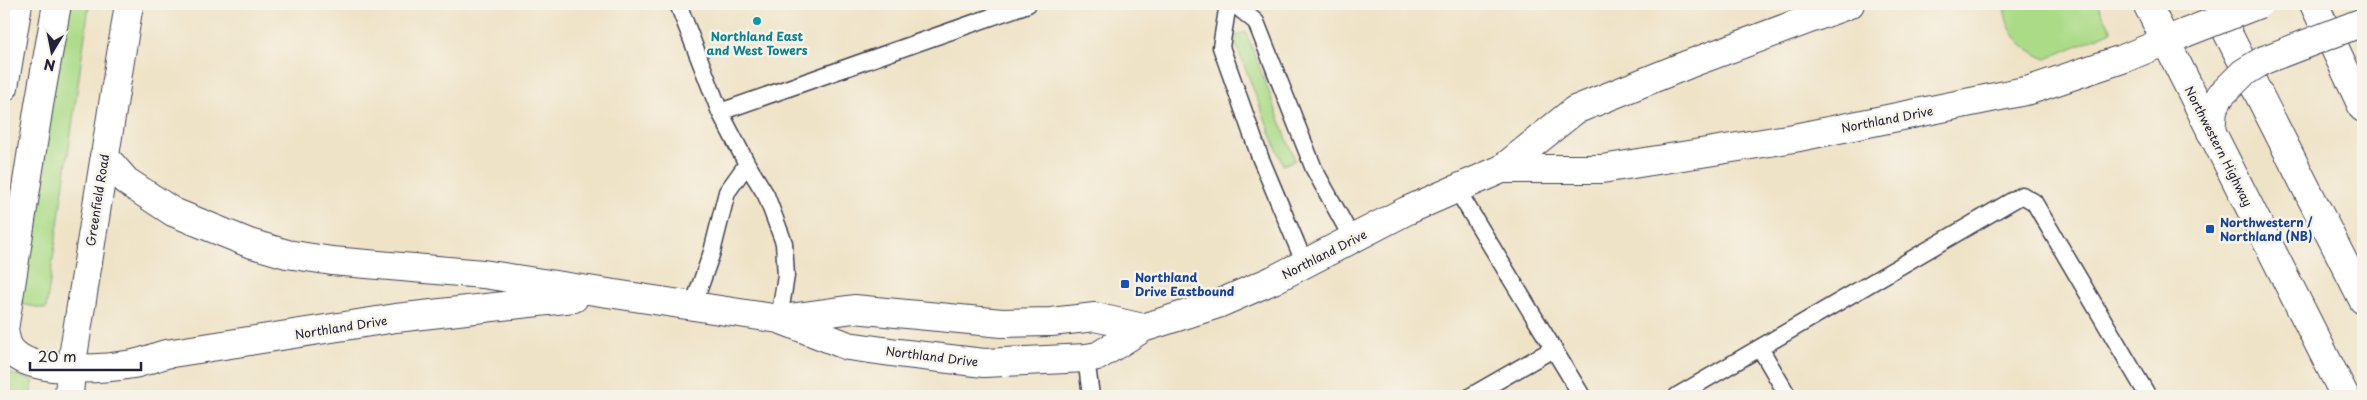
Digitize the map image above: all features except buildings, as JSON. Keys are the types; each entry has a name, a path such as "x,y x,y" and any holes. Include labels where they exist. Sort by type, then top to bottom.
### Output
{"main road":[{"path":"4,86 18,4"},
{"name":"Northland Drive","path":"57,4 39,105 4,330 7,344 15,355 28,362 71,370 133,364 166,354 396,318 494,306 613,295"},
{"name":"Northland Drive","path":"104,156 126,181 174,212 249,243 287,254 332,261 483,274 779,319 848,346 898,353 984,363 1086,358 1098,356 1143,328 1218,304 1305,264 1406,211 1502,169 1575,110 1850,4"},
{"name":"Northwestern Highway","path":"2147,4 2176,38 2211,132 2345,396"},
{"path":"2213,4 2363,300"},
{"name":"Northland Drive","path":"1502,169 1602,169 1794,138 2030,90 2125,58 2259,4"},
{"path":"2314,4 2363,108"},
{"name":"Greenfield Road","path":"68,396 126,9"},
{"path":"2211,132 2213,110 2221,95 2243,73 2264,60 2363,22"},
{"name":"Northland Drive","path":"779,319 854,308 1002,323 1051,322 1096,317 1143,328"}],"lane":[{"path":"678,4 720,112 746,164 766,195 784,243 786,276 779,319"},
{"path":"720,112 1028,4"},
{"path":"1228,4 1221,47 1260,157 1305,264"},
{"path":"1234,4 1256,22 1314,170 1353,240"},
{"path":"693,306 712,252 727,192 746,164"},
{"path":"1456,188 1582,396"},
{"path":"1677,396 2022,195 2034,202 2148,396"},
{"path":"1760,348 1788,396"},
{"path":"1471,396 1553,349"},
{"path":"1086,358 1091,396"}],"green space":[{"path":"63,4 89,4 89,7 46,309 15,303"},
{"path":"2004,4 2097,4 2112,31 2046,59 2029,49 2016,38 2008,23"},
{"path":"1246,32 1295,160 1283,165 1233,37"},
{"path":"4,372 34,380 30,396 4,396"}],"place":[{"name":"Northland East and West Towers","path":"757,21"},
{"name":"Northwestern / Northland (NB)","path":"2210,229"},
{"name":"Northland Drive Eastbound","path":"1125,284"}]}
